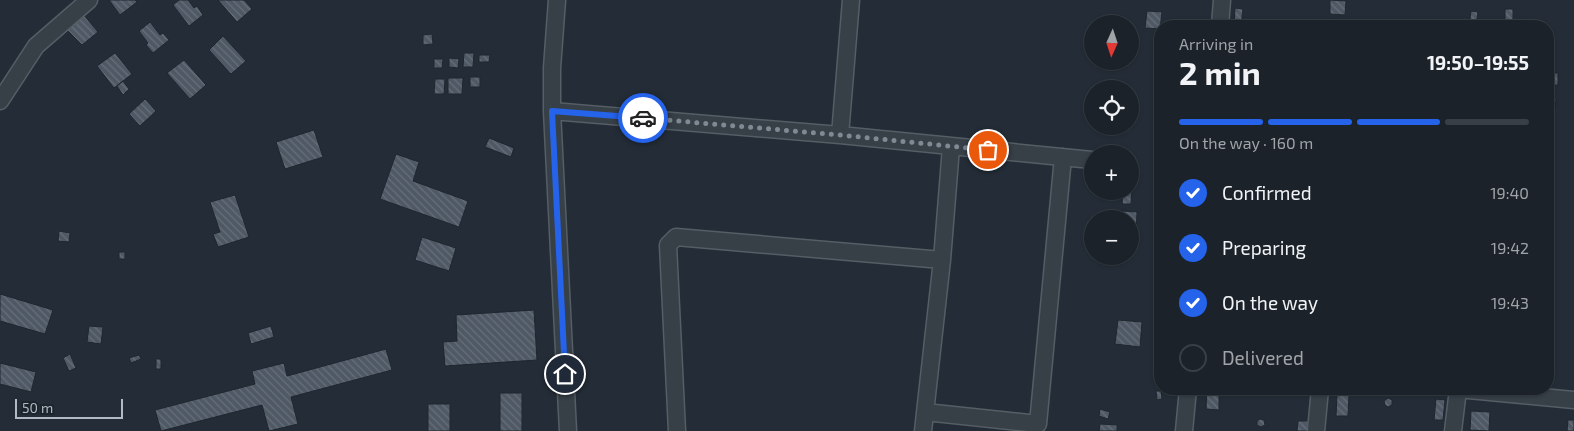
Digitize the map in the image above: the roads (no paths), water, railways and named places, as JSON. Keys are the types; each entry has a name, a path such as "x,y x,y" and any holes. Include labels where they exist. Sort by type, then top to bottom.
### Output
{"street":[{"path":"0,101 36,46 89,0"},
{"path":"557,0 552,68 552,111 568,431"},
{"path":"840,135 851,0"},
{"path":"1220,20 1222,0"},
{"path":"552,111 840,135 1084,159"},
{"path":"923,431 942,260 950,147"},
{"path":"925,412 1038,424 1063,157"},
{"path":"677,431 668,246 676,236 942,260"},
{"path":"1184,431 1187,395"},
{"path":"1316,431 1319,395"},
{"path":"1453,431 1457,395"},
{"path":"1521,395 1574,400"}]}
